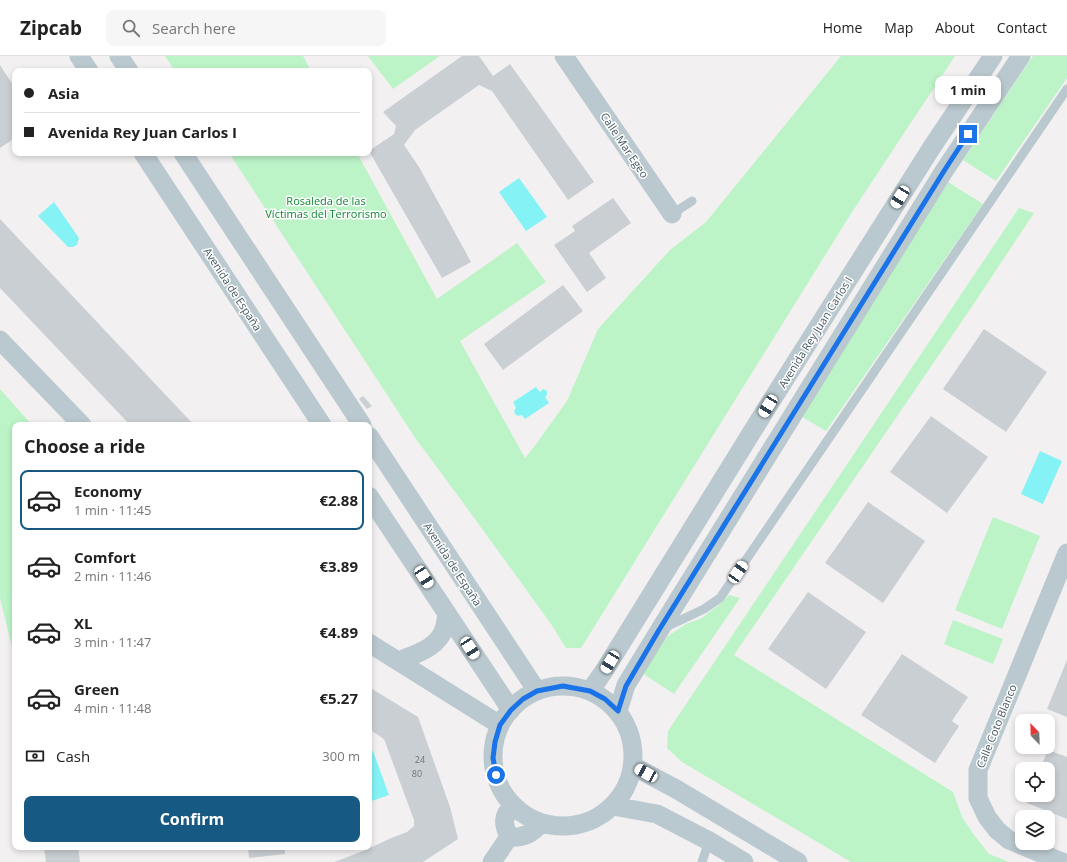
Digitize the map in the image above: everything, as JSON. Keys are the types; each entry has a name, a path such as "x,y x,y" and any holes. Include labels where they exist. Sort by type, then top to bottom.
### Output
{"street":[{"path":"79,56 87,68"},
{"path":"119,56 127,68"},
{"name":"Calle Mar Egeo","path":"564,56 672,214"},
{"name":"Avenida Rey Juan Carlos I","path":"590,691 604,672 768,406 932,147 993,56"},
{"path":"618,711 626,686 659,630 944,171 1021,56"},
{"name":"Avenida de España","path":"145,156 320,422"},
{"path":"185,156 360,422"},
{"path":"0,340 79,422"},
{"name":"Avenida de España","path":"372,441 537,691"},
{"path":"372,500 447,613 505,718"},
{"name":"Calle Coto Blanco","path":"1062,862 1009,840 997,830 987,818 978,798 978,770 1067,553"},
{"path":"398,661 428,648 437,641 444,630 447,613"},
{"path":"372,645 398,661 505,718"},
{"path":"563,686 590,691 605,699 618,711 628,728 633,746 633,766 629,781 613,806 597,817 579,824 560,826 541,823 526,815 513,805 502,791 496,775 493,758 495,742 505,718 523,699 537,691 563,686"},
{"path":"633,766 676,789 798,862"},
{"path":"509,837 504,826 505,816 513,805"},
{"path":"613,806 657,814 744,862"},
{"path":"509,837 520,838 531,832 541,823"},
{"path":"492,862 509,837"}],"lane":[{"path":"659,630 704,609 720,598 1067,90"},
{"name":"Calle Mar Egeo","path":"672,214 692,201"},
{"path":"702,862 709,842"}],"green space":[{"path":"165,56 303,56 309,68 173,68"},
{"path":"368,56 440,56 393,89"},
{"name":"Rosaleda de las Víctimas del Terrorismo","path":"841,56 955,56 852,212 581,648 566,648 551,624 416,439 231,156 359,156 437,299 517,243 546,282 460,341 525,458 567,401 598,329 670,250 706,222"},
{"path":"1033,56 1067,56 1067,78 996,181 963,160"},
{"path":"948,182 983,204 826,431 799,415"},
{"path":"1019,208 1034,213 734,655 953,792 962,817 989,854 1009,862 851,862 682,762 667,748 668,731"},
{"path":"0,389 29,422 12,422 12,647 0,598"},
{"path":"993,517 1040,536 1002,629 955,610"},
{"path":"729,595 740,598 674,694 642,673 658,648 668,636 686,624 702,618"},
{"path":"953,620 1003,639 993,664 944,644"}],"water":[{"path":"519,178 547,217 526,231 499,192"},
{"path":"54,202 79,238 77,245 73,247 68,247 38,216"},
{"path":"536,387 540,392 543,389 547,391 547,395 545,397 549,403 525,419 522,415 518,416 515,414 514,411 516,408 513,402"},
{"path":"1040,451 1062,461 1043,504 1021,494"},
{"path":"372,751 389,795 372,801"}],"building":[{"path":"462,56 479,56 493,76 510,64 594,182 568,200 492,91 479,85 415,130 404,145 419,167 471,262 442,278 372,156 372,149 394,134 396,126 383,112"},
{"path":"0,65 12,83 12,140 0,148"},
{"path":"613,198 631,223 589,253 606,278 587,292 554,245 575,231 572,226"},
{"path":"0,219 191,422 127,422 0,288"},
{"path":"563,285 583,311 503,370 484,344"},
{"path":"984,329 1047,372 1006,432 943,389"},
{"path":"363,396 372,406 367,409 359,399"},
{"path":"931,416 988,457 947,513 890,472"},
{"path":"868,502 925,541 883,603 825,563"},
{"path":"808,592 866,632 826,689 768,649"},
{"path":"902,654 968,697 952,721 959,726 935,763 861,715"},
{"path":"1067,660 1067,717 1047,709"},
{"path":"372,689 418,717 450,807 458,839 423,862 334,862 366,850 372,850 372,847 407,832 414,826 414,820 384,739 372,731"},
{"path":"1055,753 1067,757 1067,819 1055,814 1055,810 1044,810 1027,803 1055,802 1055,762 1043,762 1046,754 1055,754"},
{"path":"44,850 78,850 80,862 46,862"},
{"path":"248,850 285,850 285,854 249,858"}],"route":[{"path":"496,775 493,758 495,742 500,725 511,710 523,699 537,691 563,686 590,691 605,699 618,711 626,686 659,630 789,419 968,134"}]}
